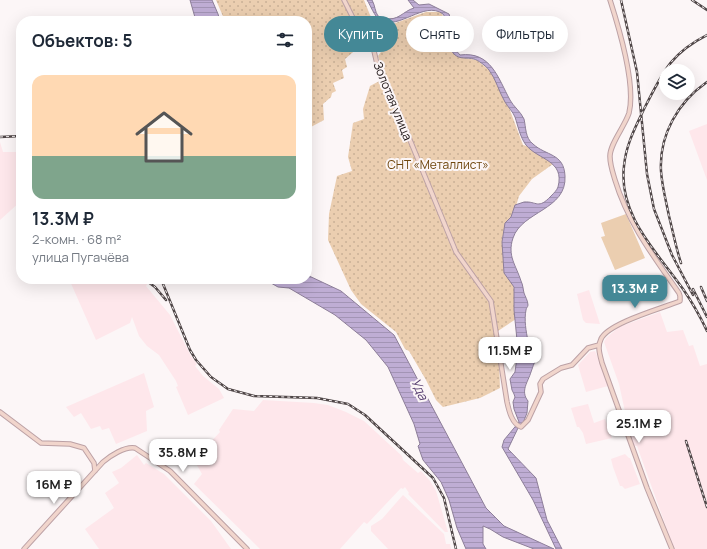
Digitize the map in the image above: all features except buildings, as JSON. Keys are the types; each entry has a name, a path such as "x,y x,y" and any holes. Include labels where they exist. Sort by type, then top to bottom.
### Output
{"street":[{"name":"Золотая улица","path":"344,0 359,30 374,51 377,64 387,84 456,252 490,300 495,322 507,402 515,424 519,427 523,426 528,420 541,392 540,384 543,379 561,368 572,364 588,348 599,345"},
{"path":"610,0 630,80 629,111 610,154 610,163 621,200 629,217 642,240 679,293 680,301 617,324 603,335 599,345 602,363 629,441 672,549"},
{"path":"0,412 41,443 70,444 84,448 94,463 95,470"},
{"path":"24,549 103,462 111,456 131,447 135,448 166,468 247,549"},
{"path":"94,463 103,462"}],"shaded area":[{"path":"707,124 707,180 689,131"},
{"path":"0,142 3,152 16,152 16,206 0,220"},
{"path":"71,284 147,284 146,286 170,315 191,356 197,364 195,366 203,376 219,389 224,398 188,415 176,387 178,386 176,381 159,355 147,346 139,336 132,317 130,323 96,340"},
{"path":"589,290 600,324 586,323 583,320 577,294"},
{"path":"660,312 667,332 683,330 689,346 693,345 700,366 707,364 707,549 674,549 637,446 635,446 631,439 619,384 604,342 606,338 619,327"},
{"path":"595,351 608,386 586,392 578,365 590,352"},
{"path":"144,373 154,407 146,411 147,431 116,444 109,428 102,430 100,426 91,429 81,413 74,417 66,407"},
{"path":"263,400 328,405 364,421 402,456 403,460 418,473 421,471 430,481 436,491 448,532 445,532 408,494 409,493 405,487 403,489 401,488 367,524 364,522 340,549 260,549 194,484 202,474 194,460 220,432 219,430 233,409 254,411"},
{"path":"588,404 594,423 605,419 612,438 586,444 583,433 579,427 577,427 571,408"},
{"path":"625,454 630,458 640,484 625,489 620,486 611,459"},
{"path":"137,455 144,465 146,463 164,474 211,521 231,549 99,549 85,529 114,508 105,493 119,483 112,472 121,468"},
{"path":"403,495 444,534 446,544 450,544 451,549 388,549 371,531 371,526 382,519"}],"green space":[{"path":"216,0 364,0 371,16 324,16 324,52 353,52 345,59 347,67 342,70 344,78 333,83 336,91 332,93 331,97 323,104 324,120 312,126 312,16 223,16"},
{"name":"СНТ «Металлист»","path":"426,12 441,12 443,16 415,16"},
{"name":"СНТ «Металлист»","path":"406,19 406,52 455,52 465,58 477,60 489,70 502,89 523,145 543,155 553,164 532,179 519,196 514,213 506,222 502,240 506,274 513,284 515,295 516,319 498,331 500,388 480,398 443,407 436,400 409,351 405,349 396,332 361,304 351,290 328,240 329,214 337,176 352,171 348,157 353,123 364,119 363,109 370,86 385,78 378,56 381,52 398,52 398,22"},
{"path":"626,214 645,258 615,270 601,237 605,236 601,223"}],"water":[{"path":"190,0 212,0 219,16 195,16"},
{"path":"367,0 372,0 378,16 374,13"},
{"path":"408,0 413,0 419,5 429,4 449,14 450,16 444,16 436,11 428,11 412,16 406,16 406,18 398,21 398,16 414,8"},
{"path":"452,52 457,52 460,55 479,57 492,68 511,102 524,119 527,136 530,142 558,159 564,169 564,187 559,196 518,229 511,244 513,260 522,282 528,303 525,318 528,341 537,344 540,348 525,390 528,401 527,413 508,449 536,478 547,520 562,549 556,549 533,500 502,447 504,440 519,422 514,409 513,402 515,397 510,379 515,372 518,350 514,310 514,287 504,273 502,242 505,223 511,217 515,205 524,202 540,204 547,200 558,187 558,171 554,166 526,145 514,115 505,102 494,77 488,68 476,60 459,57"},
{"name":"Уда","path":"312,277 341,291 394,335 486,508 504,526 554,549 534,549 503,537 483,526 483,544 486,549 466,549 457,528 449,500 441,482 423,460 418,446 420,444 414,424 388,367 366,340 335,315 289,288 278,287 273,284 312,284"}],"railway":[{"path":"621,0 637,72 647,174 654,209 672,255 693,295"},
{"path":"692,0 707,10"},
{"path":"707,35 676,56 663,74 632,135 624,166 624,184 627,201 633,217 651,247 673,275 696,309 707,331"},
{"path":"681,263 663,188 661,158 663,145 672,120 687,99 707,82"},
{"path":"0,137 16,136"},
{"path":"151,284 166,300"},
{"path":"163,284 190,350 196,360 211,377 228,389 254,396 317,398 348,404 365,415 433,478 444,498 456,549"},
{"path":"701,287 707,301"},
{"path":"693,289 707,317"},
{"path":"686,441 707,507"}]}
